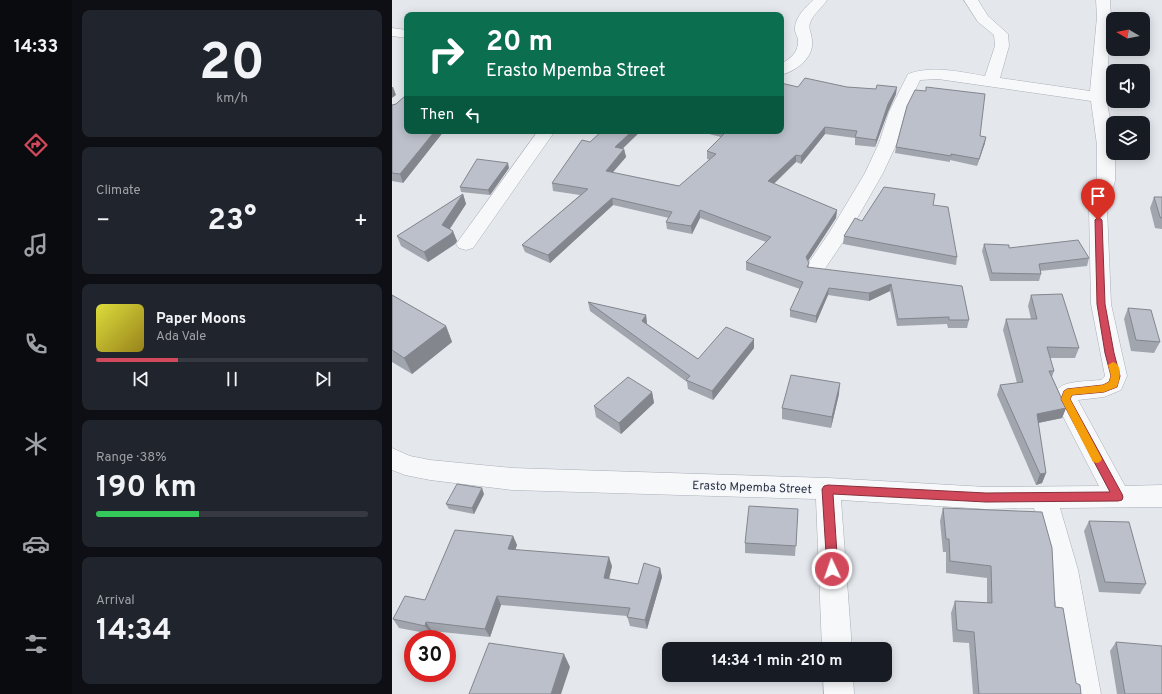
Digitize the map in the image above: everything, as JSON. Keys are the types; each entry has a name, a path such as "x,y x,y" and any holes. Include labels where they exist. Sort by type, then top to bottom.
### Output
{"street":[{"path":"784,68 802,57 806,42 802,32 802,25 806,16 820,0"},
{"path":"971,0 983,20 1001,34 1002,46 991,81"},
{"path":"1103,0 1104,17 1098,97 1106,145 1106,181 1098,208 1101,304 1116,376 1113,384 1104,388 1070,392 1067,394 1066,399 1118,497"},
{"path":"392,32 404,34"},
{"path":"817,265 837,236 874,173 888,143 897,112 914,76 922,74 938,74 1098,97"},
{"path":"466,244 544,134"},
{"name":"Erasto Mpemba Street","path":"392,458 405,465 430,470 512,479 828,489 986,498 1162,496"},
{"path":"828,489 837,642"},
{"path":"1044,497 1064,570 1086,694"},
{"path":"838,682 839,694"}],"building":[{"path":"805,78 847,87 876,89 877,85 897,87 888,104 876,140 855,137 857,131 825,127 801,156 796,155 768,181 837,210 806,257 809,263 807,267 962,286 969,320 949,320 949,317 898,319 891,284 869,293 829,288 816,316 790,310 803,282 746,262 771,237 700,210 691,226 666,222 672,212 612,198 548,255 522,245 588,189 552,183 582,140 590,142 599,134 629,134 615,147 624,149 606,171 679,186 716,154 707,151 724,134 784,134 784,84 798,87"},
{"path":"926,87 985,94 980,136 986,137 979,159 896,147 907,106 915,90 926,91"},
{"path":"404,97 404,134 433,134 400,174 392,173 392,105 396,104"},
{"path":"477,159 508,163 488,190 460,187"},
{"path":"884,187 935,194 933,205 948,207 957,257 844,236 855,218 862,221"},
{"path":"463,194 442,225 453,231 451,234 424,252 397,236"},
{"path":"1154,197 1162,197 1162,218 1160,217"},
{"path":"1078,240 1089,258 1039,264 1041,274 992,273 984,244 1009,245 1009,248"},
{"path":"1062,294 1079,348 1047,347 1054,371 1049,371 1066,408 1037,414 1046,473 1040,474 1000,385 1023,382 1006,319 1037,319 1031,295"},
{"path":"392,295 446,326 404,358 392,350"},
{"path":"588,302 646,315 642,321 698,359 726,327 754,339 712,391 686,380 690,376"},
{"path":"1128,308 1151,310 1160,342 1136,340"},
{"path":"791,375 840,383 832,417 782,408"},
{"path":"628,377 652,392 619,423 594,406"},
{"path":"457,484 482,488 472,508 446,504"},
{"path":"749,506 798,509 796,546 745,543"},
{"path":"943,508 1042,512 1052,548 1055,607 1063,608 1076,683 1080,685 1081,694 979,694 974,632 957,630 955,601 992,603 991,566 950,561 949,539 946,539"},
{"path":"1089,521 1129,522 1146,584 1105,582"},
{"path":"455,530 513,536 508,549 609,557 604,578 638,584 644,563 660,568 645,620 627,617 630,608 497,596 485,629 426,622 425,626 393,619 405,596 425,600"},
{"path":"1116,642 1162,646 1162,694 1125,694"},
{"path":"489,643 564,654 551,694 469,694"}],"slow traffic":[{"path":"1097,459 1066,399 1067,394 1070,392 1104,388 1113,384 1116,376 1113,365"}],"route":[{"path":"832,569 828,489 986,498 1118,497 1066,399 1067,394 1070,392 1104,388 1113,384 1116,376 1101,304 1098,220"}]}
